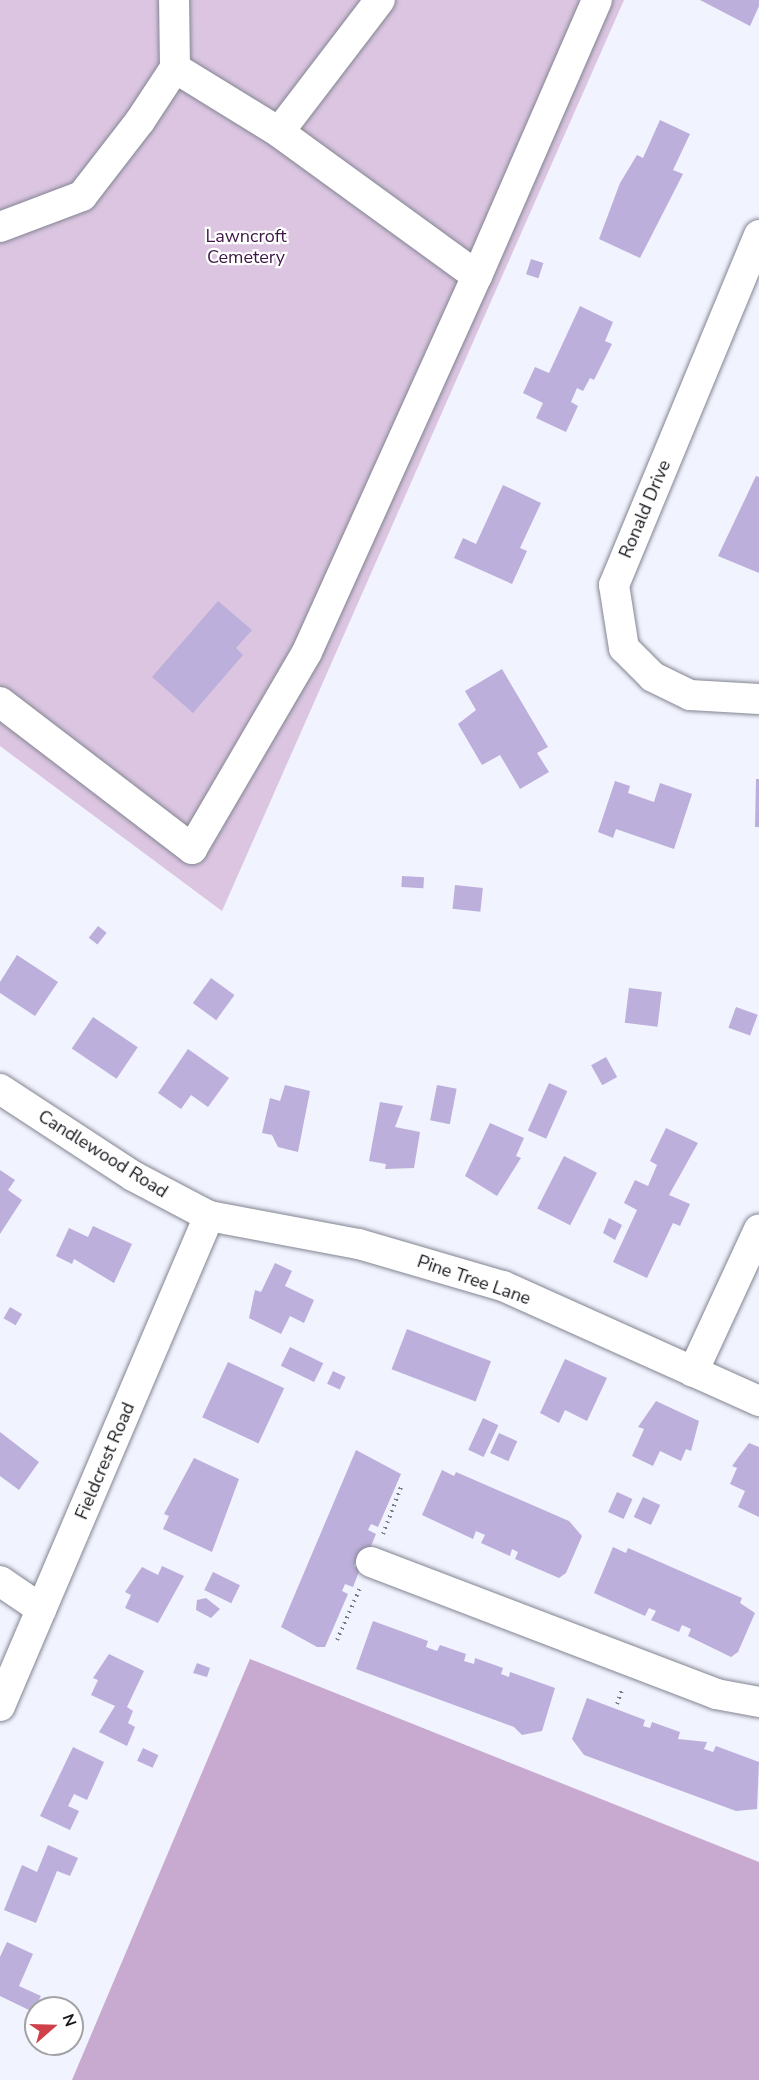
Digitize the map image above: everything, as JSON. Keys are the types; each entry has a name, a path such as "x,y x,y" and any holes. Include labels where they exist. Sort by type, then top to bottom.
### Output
{"street":[{"path":"0,227 82,196 175,68 174,0"},
{"path":"279,132 380,0"},
{"path":"0,702 192,849 307,652 477,276 597,0"},
{"path":"175,68 279,132 477,276"},
{"name":"Ronald Drive","path":"759,235 614,585 624,648 653,677 690,696 759,699"},
{"name":"Candlewood Road","path":"0,1089 133,1176 209,1215"},
{"name":"Pine Tree Lane","path":"209,1215 359,1244 503,1286 759,1401"},
{"name":"Fieldcrest Road","path":"0,1706 209,1215"},
{"path":"693,1372 759,1229"},
{"path":"371,1562 706,1690 759,1702"},
{"path":"0,1581 41,1609"}],"green space":[{"name":"Lawncroft Cemetery","path":"0,0 624,0 222,911 0,746"}],"shaded area":[{"path":"250,1659 759,1862 759,2080 72,2080"}],"building":[{"path":"700,0 759,0 759,6 750,26"},
{"path":"660,120 690,134 673,170 683,174 640,258 599,239 620,183 637,155 643,158"},
{"path":"531,259 543,263 538,278 526,274"},
{"path":"580,306 613,322 605,341 612,344 594,380 590,378 583,391 577,388 571,402 578,406 566,432 536,418 543,403 523,393 535,367 549,373"},
{"path":"756,476 759,477 759,573 718,556"},
{"path":"503,485 541,503 520,548 527,551 512,584 454,558 463,538 476,544"},
{"path":"218,601 252,630 236,648 243,655 193,713 152,677"},
{"path":"502,669 548,747 537,753 549,772 520,789 500,755 482,765 458,724 476,710 465,691"},
{"path":"756,779 759,779 759,827 755,827"},
{"path":"615,781 630,786 628,793 654,802 660,783 692,794 674,849 616,829 613,838 598,832"},
{"path":"402,876 424,877 423,888 401,887"},
{"path":"455,885 483,888 480,912 452,909"},
{"path":"98,926 107,933 97,945 89,938"},
{"path":"17,955 58,982 35,1016 0,993 0,982"},
{"path":"211,978 234,995 216,1020 193,1003"},
{"path":"629,988 662,992 657,1027 625,1023"},
{"path":"736,1007 758,1015 750,1036 728,1028"},
{"path":"93,1017 138,1047 117,1079 72,1049"},
{"path":"188,1049 229,1078 208,1107 191,1095 181,1109 158,1093"},
{"path":"606,1057 617,1077 602,1085 591,1065"},
{"path":"549,1083 567,1091 546,1139 528,1131"},
{"path":"285,1085 310,1091 298,1152 278,1147 272,1135 262,1133 270,1098 280,1101"},
{"path":"437,1085 457,1089 450,1124 430,1120"},
{"path":"380,1102 403,1106 395,1127 420,1132 414,1168 385,1169 386,1164 369,1161"},
{"path":"490,1123 524,1138 516,1156 521,1158 497,1196 465,1176"},
{"path":"666,1128 698,1143 669,1195 690,1204 680,1226 673,1223 647,1278 613,1262 637,1210 624,1203 635,1180 648,1186 657,1165 650,1161"},
{"path":"564,1156 597,1173 570,1225 537,1209"},
{"path":"0,1170 15,1180 8,1190 22,1200 0,1234"},
{"path":"609,1218 622,1225 615,1240 603,1233"},
{"path":"93,1226 132,1244 114,1283 74,1259 72,1264 56,1256 69,1228 88,1237"},
{"path":"275,1263 292,1271 285,1286 314,1300 304,1323 290,1316 281,1334 249,1318 255,1290 261,1292"},
{"path":"10,1307 22,1314 16,1325 4,1318"},
{"path":"407,1329 491,1361 476,1401 392,1369"},
{"path":"290,1347 323,1363 314,1382 281,1366"},
{"path":"565,1359 607,1378 587,1421 565,1410 559,1423 540,1413"},
{"path":"228,1362 284,1388 258,1443 202,1417"},
{"path":"333,1371 346,1377 340,1390 327,1384"},
{"path":"656,1401 699,1421 691,1451 686,1449 681,1461 660,1451 653,1466 632,1456 644,1429 638,1427"},
{"path":"483,1418 498,1425 484,1457 468,1450"},
{"path":"0,1432 39,1462 19,1490 0,1476"},
{"path":"499,1433 517,1441 508,1461 490,1453"},
{"path":"749,1443 759,1447 759,1517 738,1507 745,1491 730,1484 737,1468 732,1466"},
{"path":"356,1450 401,1474 378,1527 371,1524 368,1530 376,1534 364,1563 357,1560 354,1566 360,1569 353,1587 345,1584 342,1591 348,1594 325,1647 317,1647 281,1627"},
{"path":"194,1458 239,1479 212,1552 163,1529 169,1516 164,1514"},
{"path":"442,1470 454,1476 456,1472 569,1521 582,1536 566,1573 559,1578 515,1559 518,1552 512,1549 510,1556 481,1543 485,1535 476,1531 473,1539 422,1515"},
{"path":"617,1492 633,1499 624,1519 608,1512"},
{"path":"643,1497 660,1505 651,1525 634,1517"},
{"path":"613,1547 626,1553 628,1548 742,1598 740,1603 755,1613 738,1652 731,1657 688,1636 691,1629 682,1625 679,1632 651,1620 656,1611 649,1608 645,1616 594,1593"},
{"path":"162,1566 184,1576 158,1623 125,1608 131,1595 125,1592 142,1567 158,1575"},
{"path":"213,1572 240,1585 231,1603 204,1590"},
{"path":"206,1598 220,1609 211,1618 196,1610 197,1600"},
{"path":"373,1621 428,1641 426,1647 437,1651 440,1645 466,1654 464,1661 474,1664 475,1658 503,1668 501,1674 509,1677 510,1672 555,1688 542,1731 522,1735 514,1727 356,1669"},
{"path":"109,1654 144,1671 127,1707 133,1711 128,1723 135,1727 127,1746 99,1732 115,1706 91,1695 98,1680 93,1678"},
{"path":"197,1663 210,1668 207,1677 193,1673"},
{"path":"587,1698 645,1720 643,1726 650,1728 652,1722 680,1732 678,1739 707,1742 704,1749 713,1752 716,1746 759,1762 757,1809 736,1811 584,1755 572,1739"},
{"path":"73,1747 104,1762 87,1800 74,1794 68,1806 79,1811 70,1830 40,1816"},
{"path":"143,1748 158,1755 152,1768 137,1761"},
{"path":"48,1845 78,1858 70,1876 57,1871 36,1923 4,1910 22,1865 37,1872"},
{"path":"7,1942 33,1954 19,1986 41,1996 24,1996 24,2008 0,1996 0,1957"}]}
